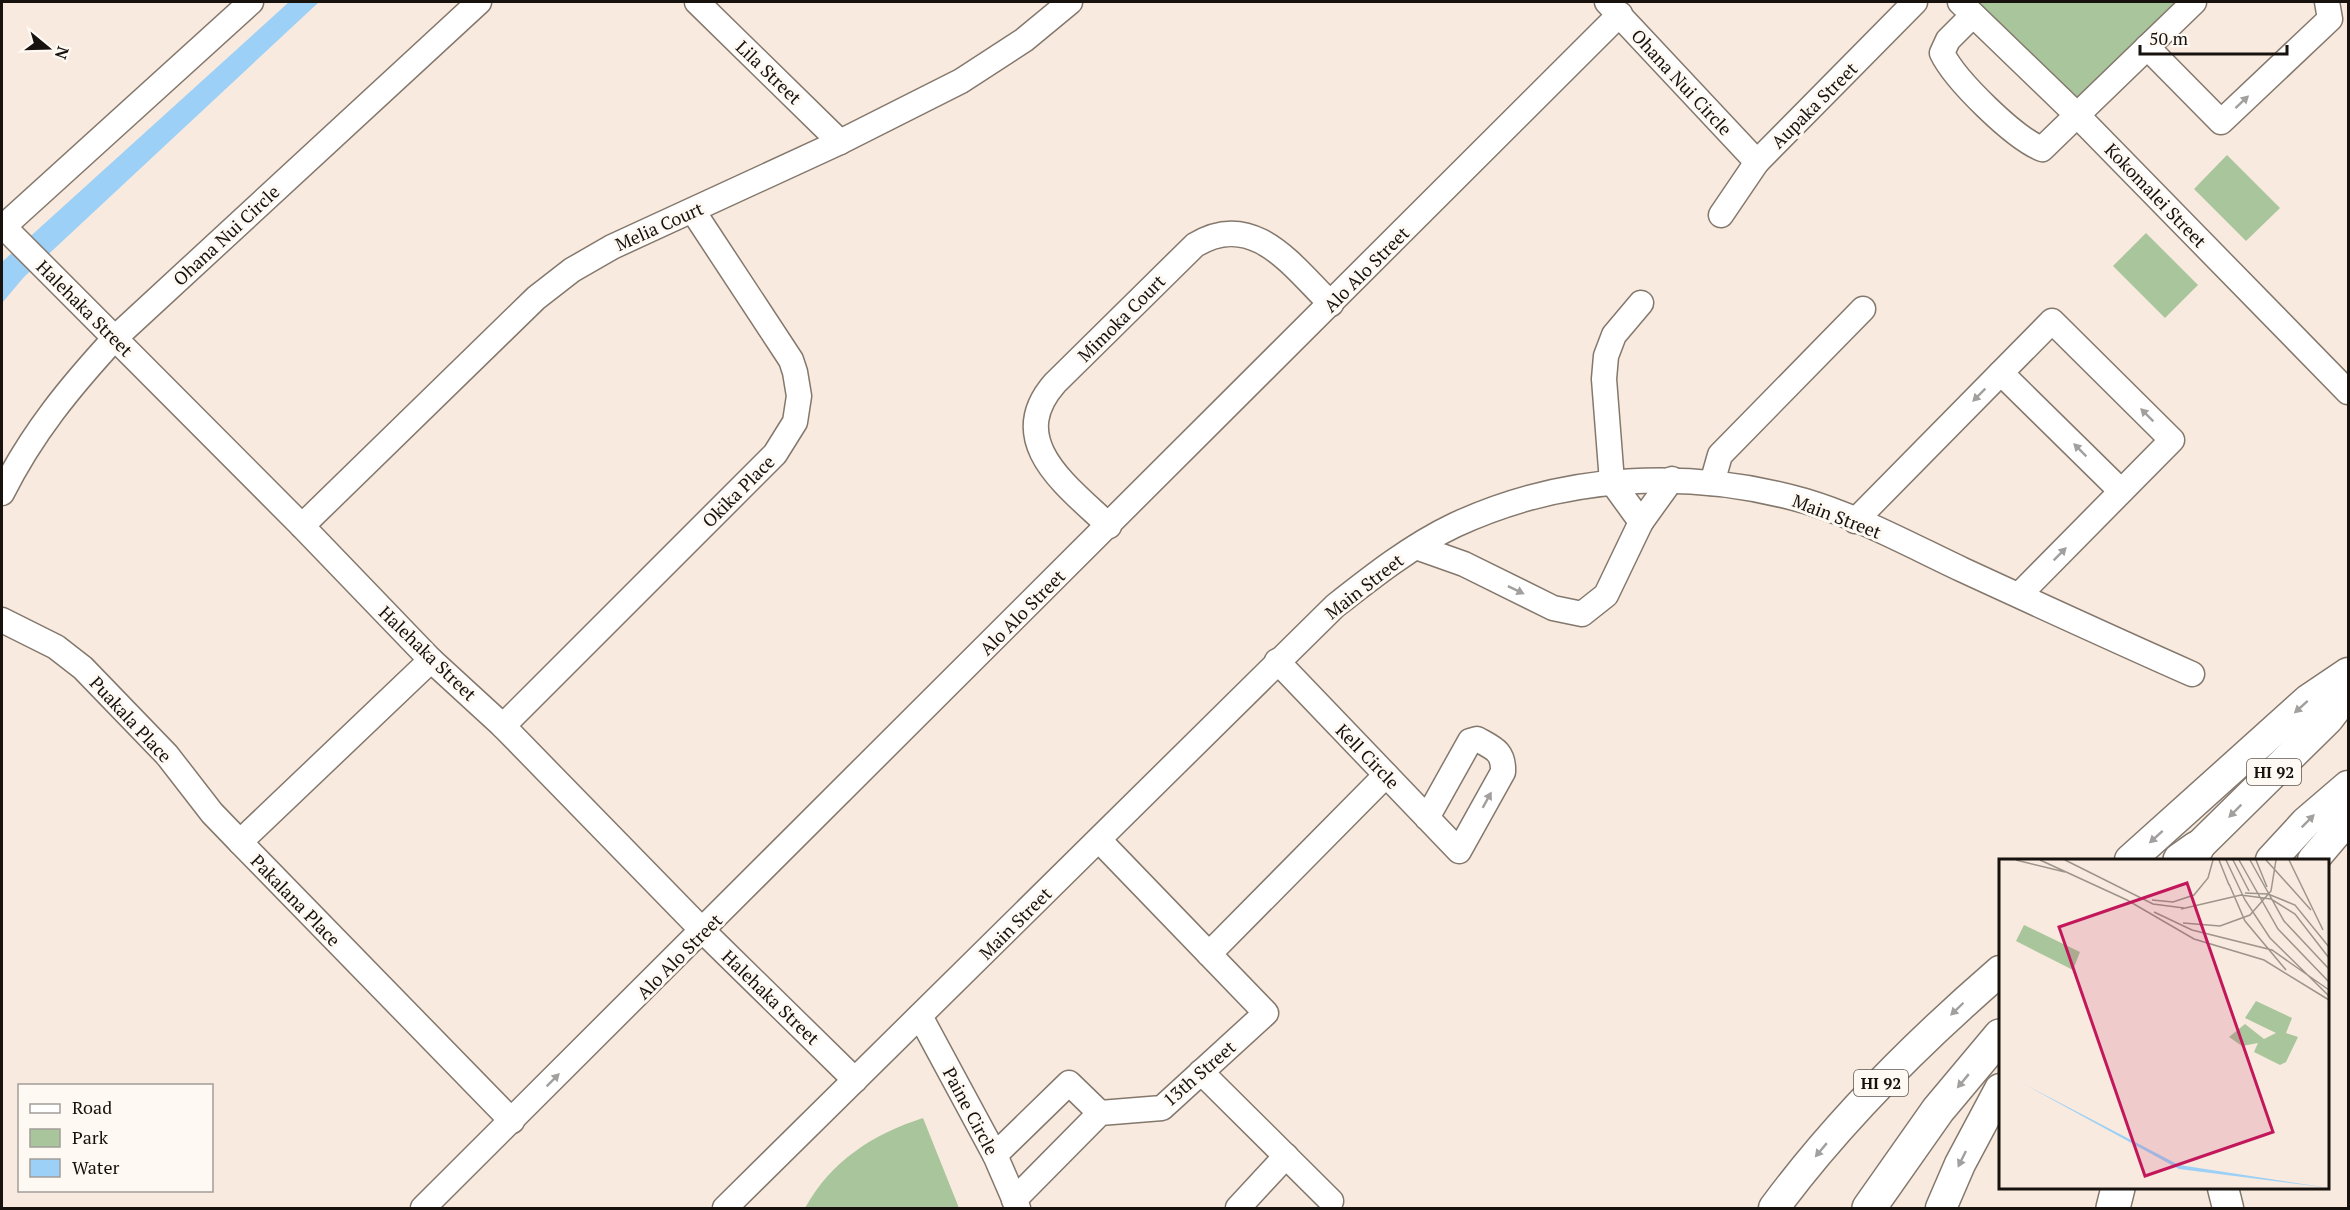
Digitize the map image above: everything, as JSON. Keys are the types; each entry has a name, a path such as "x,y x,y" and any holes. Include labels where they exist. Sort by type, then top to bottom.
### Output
{"highway":[{"path":"1869,1209 1938,1110 1999,1038"},
{"path":"2113,1209 2118,1189"}],"main road":[{"name":"HI 92","path":"2132,859 2308,700 2349,674"},
{"name":"HI 92","path":"2189,856 2328,719 2349,693"},
{"path":"2273,859 2306,822 2349,786"},
{"path":"2315,859 2349,819"},
{"name":"HI 92","path":"1774,1209 1860,1105 1925,1040 1999,973"},
{"path":"1941,1209 1960,1164 1999,1093"},
{"path":"2128,1209 2131,1189"},
{"path":"2223,1189 2228,1209"}],"street":[{"path":"5,229 251,2"},
{"name":"Ohana Nui Circle","path":"2,493 34,435 64,393 114,338 479,2"},
{"name":"Lila Street","path":"697,2 840,142"},
{"name":"Melia Court","path":"302,526 536,297 572,270 612,247 840,142 961,81 1024,40 1070,2"},
{"name":"Aupaka Street","path":"1721,215 1756,162 1915,2"},
{"path":"1967,8 1942,53 1949,68 2015,132 2030,144 2042,149 2194,2"},
{"path":"2147,47 2221,122 2330,20 2327,2"},
{"name":"Ohana Nui Circle","path":"1614,8 1756,162"},
{"name":"Alo Alo Street","path":"423,1209 1331,304 1614,8"},
{"name":"Kokomalei Street","path":"1967,8 2077,115 2349,392"},
{"name":"Okika Place","path":"503,726 775,454 795,422 799,396 791,360 693,211"},
{"name":"Halehaka Street","path":"5,229 302,526 431,660 503,726 703,931 855,1080"},
{"name":"Mimoka Court","path":"1109,526 1052,470 1038,445 1036,426 1040,407 1048,390 1063,375 1195,245 1211,236 1239,234 1265,242 1331,304"},
{"path":"1641,303 1620,325 1606,356 1604,379 1612,482 1641,522"},
{"path":"1712,483 1720,455 1863,309"},
{"path":"1855,521 2052,321 2172,440 2019,595"},
{"path":"2001,373 2121,491"},
{"path":"1416,547 1464,564 1553,608 1582,614 1606,595 1641,522 1672,479"},
{"name":"Main Street","path":"725,1209 1335,606 1392,561 1416,547 1463,522 1522,499 1593,483 1672,479 1737,484 1807,501 2192,674"},
{"path":"1463,522 1464,564"},
{"name":"Puakala Place","path":"2,620 56,647 83,668 167,755 212,813 240,842"},
{"name":"Pakalana Place","path":"431,660 240,842 512,1121"},
{"name":"Kell Circle","path":"1277,662 1427,818 1459,851 1503,772 1504,761 1500,752 1477,739 1470,741 1427,818"},
{"path":"1099,840 1209,954 1386,775"},
{"name":"13th Street","path":"1100,1113 1162,1108 1266,1013 1209,954"},
{"name":"Paine Circle","path":"920,1016 995,1155 1016,1204"},
{"path":"1202,1072 1331,1202"},
{"path":"995,1155 1069,1083 1100,1113 1016,1204"},
{"path":"1238,1209 1286,1156"}],"green space":[{"path":"1962,2 2178,2 2076,104"},
{"path":"2227,155 2280,208 2246,241 2194,189"},
{"path":"2146,233 2198,285 2165,318 2113,266"},
{"path":"923,1118 959,1208 805,1208 827,1176 855,1151 887,1132"}],"water":[{"path":"289,2 319,2 24,277 2,303 2,262"}]}
